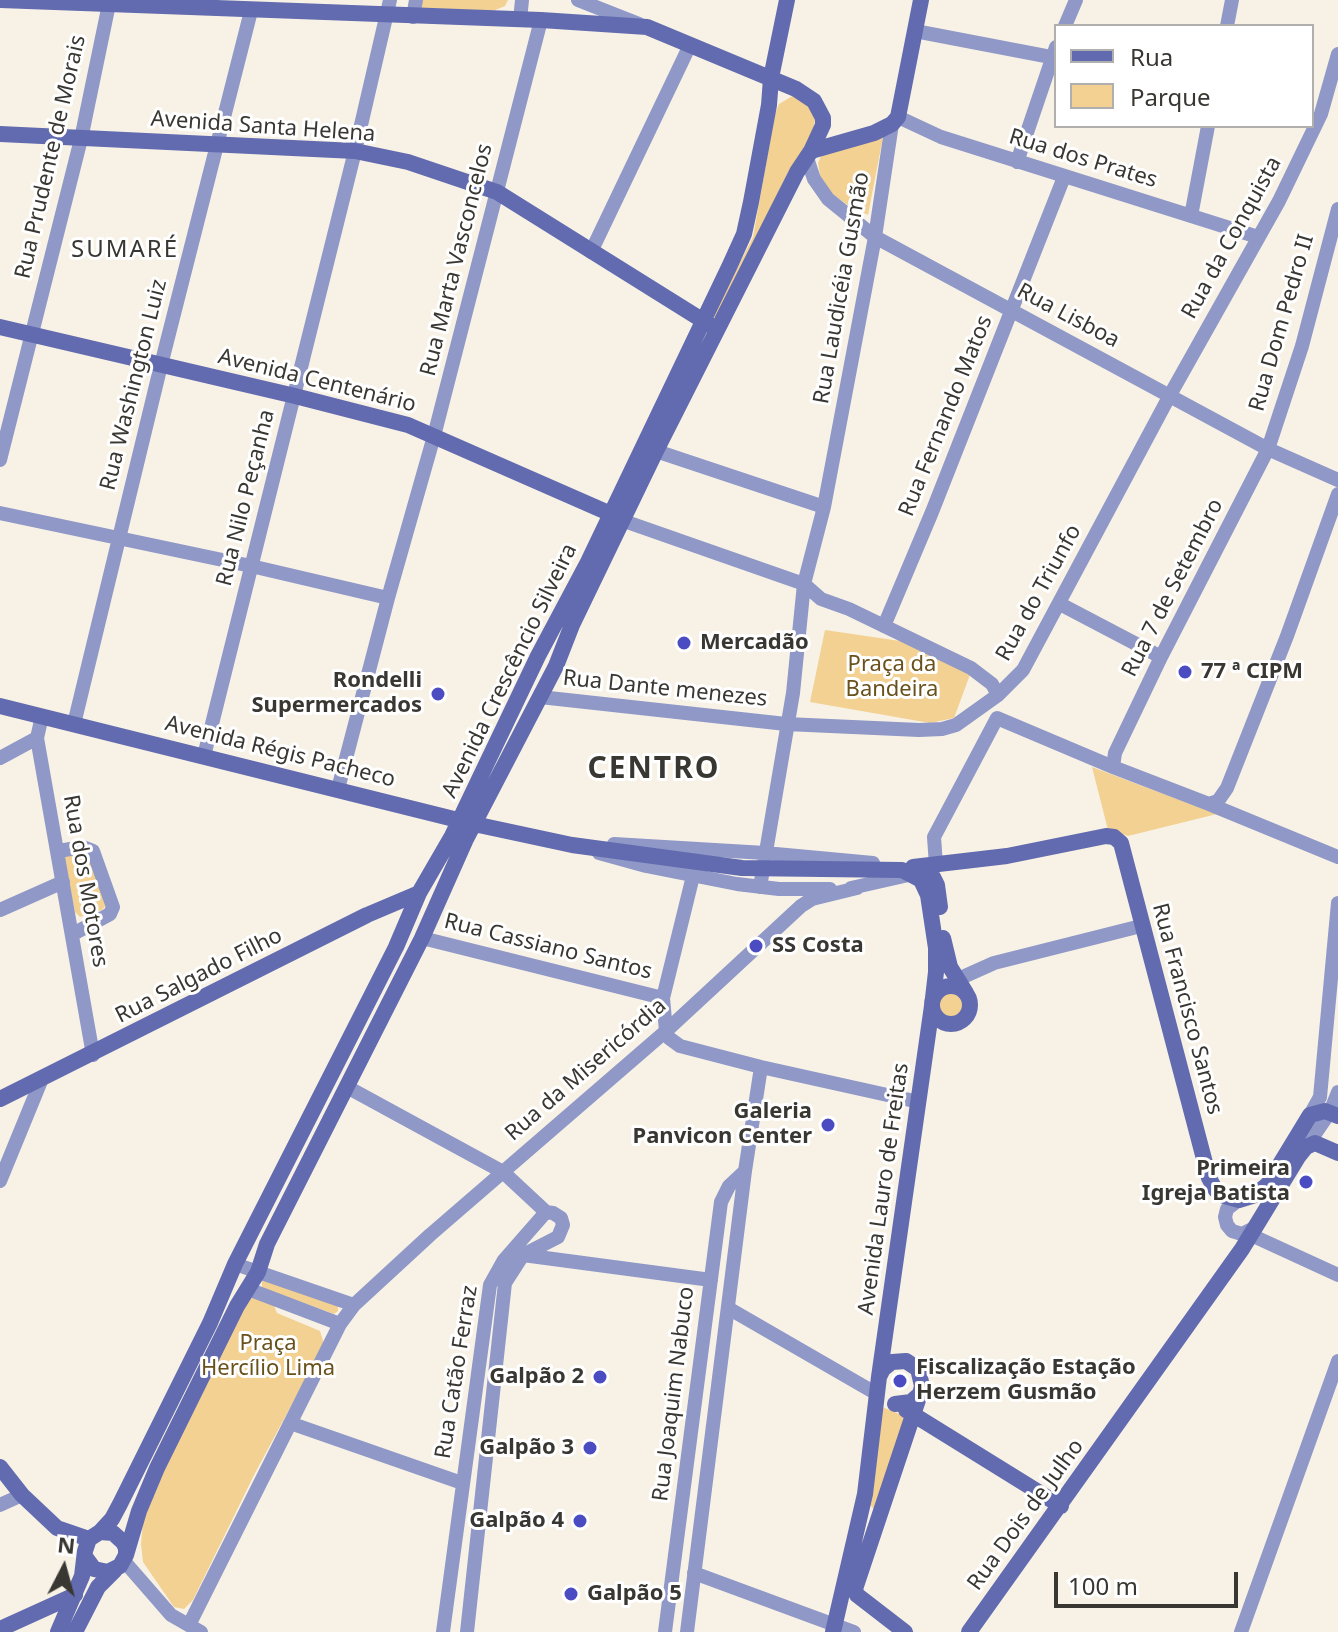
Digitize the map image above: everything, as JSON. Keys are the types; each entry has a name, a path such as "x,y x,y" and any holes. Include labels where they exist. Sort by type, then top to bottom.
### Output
{"street":[{"path":"0,0 251,11 324,7 414,9 520,20 647,27"},
{"path":"520,20 522,0"},
{"path":"578,0 796,89"},
{"name":"Avenida Crescêncio Silveira","path":"235,1264 403,931 419,893 467,822 556,666 702,321 744,234 787,0"},
{"name":"Rua Laudicéia Gusmão","path":"786,724 793,693 804,584 824,507 895,121 921,0"},
{"path":"1066,24 1076,0"},
{"path":"1227,24 1232,0"},
{"name":"Rua Prudente de Morais","path":"0,460 81,139 109,4"},
{"name":"Rua Nilo Peçanha","path":"204,756 388,8"},
{"name":"Rua Washington Luiz","path":"74,724 251,11"},
{"name":"Rua Marta Vasconcelos","path":"338,789 434,436 541,20"},
{"path":"915,31 1054,54 1017,162"},
{"path":"591,252 690,45"},
{"name":"Rua da Conquista","path":"1170,395 1279,201 1316,125 1338,54"},
{"path":"769,105 796,89"},
{"name":"Avenida Crescêncio Silveira","path":"258,1272 267,1244 422,938 467,822 538,656 656,451 823,125 823,118 814,101 796,89"},
{"path":"809,154 874,133 895,121"},
{"name":"Rua dos Prates","path":"895,121 1258,237"},
{"path":"1191,216 1208,128"},
{"name":"Avenida Santa Helena","path":"0,134 355,151 408,162 497,192 718,331"},
{"name":"Rua Lisboa","path":"809,154 814,179 828,199 875,237 1268,449 1338,480"},
{"name":"Rua Fernando Matos","path":"884,626 1064,177"},
{"name":"Rua Dom Pedro II","path":"1268,449 1302,346 1338,209"},
{"name":"Avenida Centenário","path":"0,327 408,425 617,518"},
{"name":"Rua do Triunfo","path":"786,724 942,729 956,725 998,695 1023,670 1170,395"},
{"name":"Rua 7 de Setembro","path":"1113,767 1113,758 1161,657 1268,449"},
{"path":"656,451 824,507"},
{"path":"1209,804 1218,801 1227,788 1287,636 1338,494"},
{"path":"0,513 388,598"},
{"path":"617,518 804,584 821,599 971,668 992,684 998,695"},
{"path":"1060,604 1161,657"},
{"path":"538,656 549,657 556,666"},
{"path":"521,691 529,698 540,697"},
{"name":"Rua Dante menezes","path":"540,697 786,724"},
{"name":"Avenida Régis Pacheco","path":"0,706 467,822 697,870 760,887 857,888"},
{"name":"Rua dos Motores","path":"42,716 37,738 93,1055"},
{"path":"919,1102 761,1067 680,1046 669,1038 663,998 697,870 892,869 916,875 936,865 934,837 997,718 1338,857"},
{"path":"760,887 786,724"},
{"path":"0,758 37,738"},
{"name":"Rua Francisco Santos","path":"936,865 1007,856 1110,836 1121,843 1209,1178 1215,1189 1238,1199"},
{"name":"Avenida Régis Pacheco","path":"550,840 765,853 916,875"},
{"path":"58,851 83,847 93,851 113,907 110,914 73,934"},
{"path":"857,888 916,875 932,875 937,885 950,967 966,993 970,1002 970,1010 959,1022 943,1023 936,1017 932,1002 940,989 948,986 966,993"},
{"name":"Avenida Lauro de Freitas","path":"850,1595 936,972 933,916 916,875"},
{"path":"0,910 63,882"},
{"name":"Rua da Misericórdia","path":"354,1305 666,1031 801,906 812,899 857,888"},
{"name":"Rua Salgado Filho","path":"0,1099 367,915 419,893"},
{"path":"1255,1228 1242,1234 1228,1227 1225,1217 1227,1209 1238,1199 1255,1195 1268,1184 1320,1097 1338,903"},
{"path":"965,976 994,963 1141,926"},
{"path":"403,931 416,939 422,938"},
{"name":"Rua Cassiano Santos","path":"422,938 663,998"},
{"name":"Rua Joaquim Nabuco","path":"687,1632 761,1067"},
{"path":"0,1181 41,1081"},
{"path":"347,1087 503,1172 546,1212 561,1218 562,1232 558,1237 523,1255"},
{"path":"1338,1092 1334,1114 1312,1145 1338,1153"},
{"path":"1310,1115 1317,1111 1334,1114"},
{"name":"Rua Dois de Julho","path":"969,1632 1255,1228 1286,1175 1312,1145"},
{"name":"Rua Joaquim Nabuco","path":"665,1632 723,1195 745,1171"},
{"path":"1238,1199 1252,1203 1258,1209 1255,1228"},
{"name":"Rua Catão Ferraz","path":"443,1632 490,1285 504,1260 546,1212"},
{"path":"1255,1228 1338,1275"},
{"path":"523,1255 711,1280"},
{"name":"Rua Catão Ferraz","path":"467,1632 503,1294 510,1274 523,1255"},
{"path":"58,1632 75,1595 95,1536 112,1519 120,1504 210,1323 235,1264 354,1305 340,1324 290,1423 195,1629 171,1615 121,1562"},
{"path":"86,1558 94,1569 101,1572 121,1562 157,1468 230,1320 258,1272"},
{"path":"248,1289 340,1324"},
{"path":"728,1308 879,1382 885,1399 1061,1506"},
{"path":"879,1382 892,1362 906,1361 913,1365 921,1376 920,1394 906,1404 895,1404"},
{"path":"1241,1632 1338,1361"},
{"name":"Avenida Lauro de Freitas","path":"834,1628 857,1584 920,1394"},
{"path":"290,1423 462,1483"},
{"path":"0,1467 22,1495 57,1528 95,1536 107,1532 119,1537 126,1548 121,1562 98,1587 75,1632"},
{"path":"0,1505 22,1495"},
{"path":"694,1573 834,1628 854,1632"},
{"path":"0,1629 75,1595"},
{"path":"850,1595 905,1632"}],"green space":[{"path":"422,0 508,0 505,6 493,11 421,8"},
{"path":"794,95 817,112 808,151 788,172 717,318 713,316 753,237 775,114 779,104"},
{"path":"884,132 868,215 830,192 821,181 818,163 821,156"},
{"name":"Praça da Bandeira","path":"825,630 907,642 971,672 954,718 930,723 810,702"},
{"path":"1092,767 1217,814 1128,836 1108,830"},
{"path":"87,853 107,904 102,910 80,917 75,912 64,859 65,855"},
{"path":"948,986 966,993 970,1002 966,1017 951,1024 936,1018 940,989"},
{"name":"Praça Hercílio Lima","path":"262,1280 338,1305 338,1311 334,1314 262,1288"},
{"name":"Praça Hercílio Lima","path":"251,1298 272,1301 277,1313 320,1331 324,1344 254,1475 193,1600 184,1609 174,1607 143,1562 144,1511 242,1307"},
{"path":"882,1407 910,1418 876,1511 869,1504"}],"place":[{"name":"Mercadão","path":"684,643"},
{"name":"77 ª CIPM","path":"1185,672"},
{"name":"Rondelli Supermercados","path":"438,694"},
{"name":"SS Costa","path":"756,946"},
{"name":"Galeria Panvicon Center","path":"828,1125"},
{"name":"Primeira Igreja Batista","path":"1306,1182"},
{"name":"Galpão 2","path":"600,1377"},
{"name":"Fiscalização Estação Herzem Gusmão","path":"900,1381"},
{"name":"Galpão 3","path":"590,1448"},
{"name":"Galpão 4","path":"580,1521"},
{"name":"Galpão 5","path":"571,1594"}],"district":[{"name":"SUMARÉ","path":"125,250"},
{"name":"CENTRO","path":"654,769"}]}
